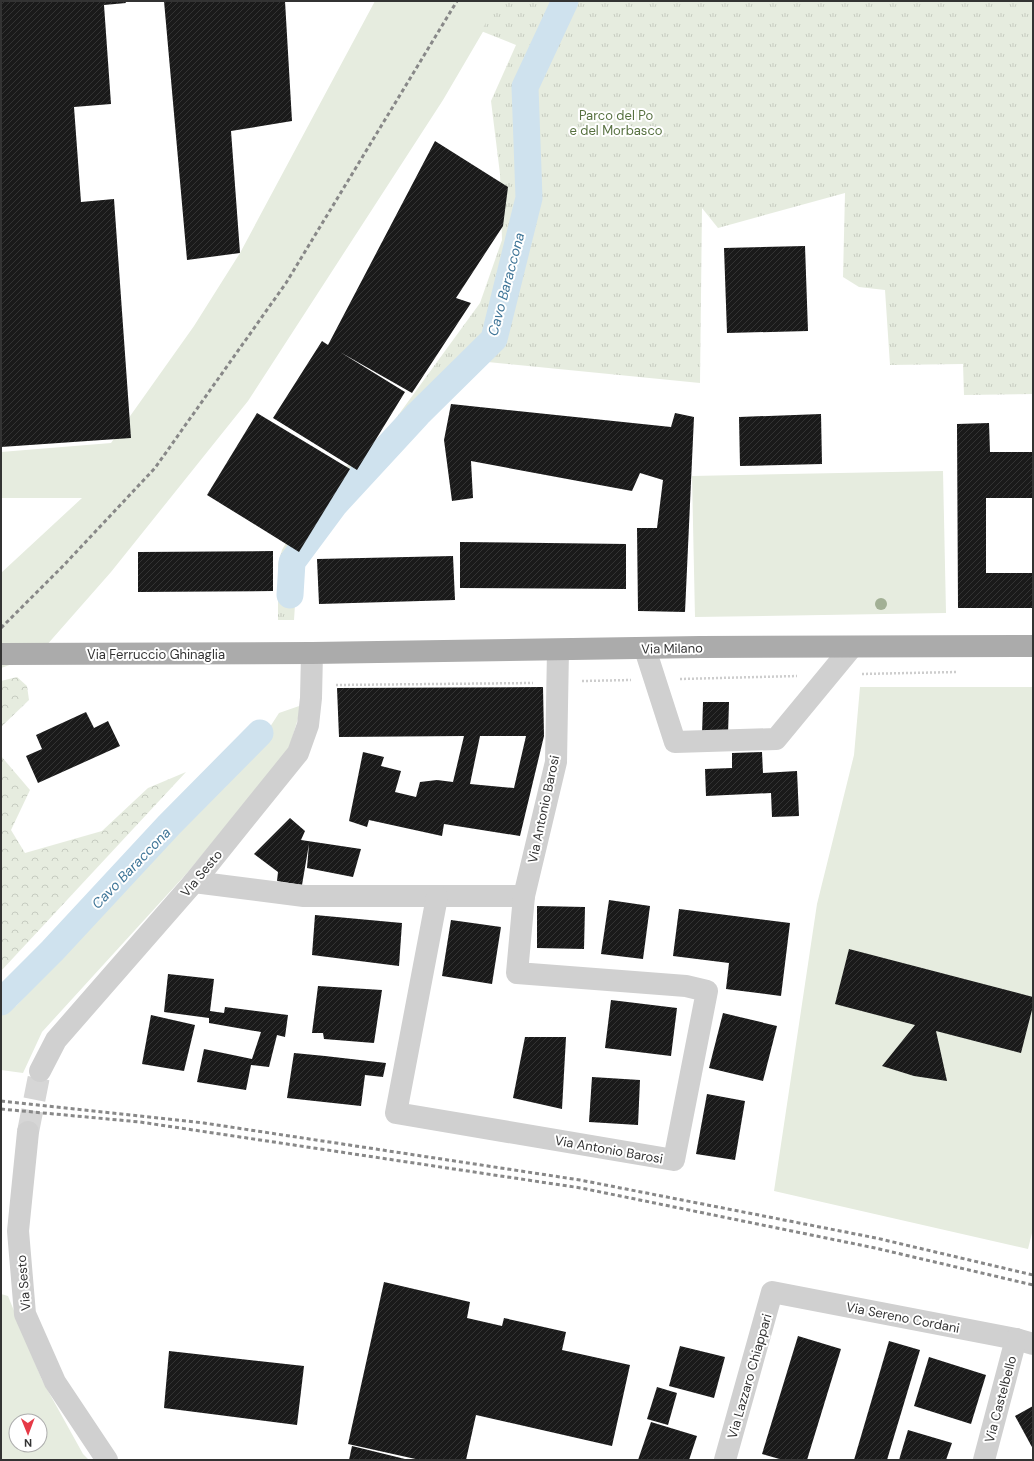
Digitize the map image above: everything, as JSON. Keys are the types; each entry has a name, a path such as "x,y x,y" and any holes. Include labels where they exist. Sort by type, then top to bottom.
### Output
{"main road":[{"name":"Via Milano","path":"312,654 645,648 1033,646"},
{"name":"Via Ferruccio Ghinaglia","path":"1,654 312,654"}],"street":[{"path":"645,648 676,742 776,739 852,647"},
{"name":"Via Antonio Barosi","path":"437,897 396,1113 674,1160 708,991 686,986 517,973 524,896 556,762 558,650"},
{"name":"Via Sesto","path":"40,1071 56,1040 194,882 298,754 308,725 311,698 312,654"},
{"path":"194,882 304,896 524,896"},
{"name":"Via Sesto","path":"28,1132 18,1231 25,1314 55,1382 107,1460"},
{"name":"Via Sereno Cordani","path":"772,1292 1024,1342"},
{"name":"Via Lazzaro Chiappari","path":"725,1460 772,1292"},
{"name":"Via Castelbello","path":"984,1460 1024,1342"}],"path":[{"path":"336,685 558,682 959,672"}],"green space":[{"path":"375,1 501,1 443,100 248,401 111,572 38,655 1,668 1,573 82,498 1,498 1,452 111,443 194,326 240,253"},
{"name":"Parco del Po e del Morbasco","path":"499,1 1033,1 1033,394 964,395 963,364 890,365 885,290 859,287 843,277 845,193 718,228 702,208 700,383 478,361 371,480 330,521 298,559 294,620 278,620 278,564 282,550 328,469 337,474 383,436 480,303 502,240 500,174 491,101 516,45 481,31"},
{"path":"943,471 946,613 695,617 692,476"},
{"path":"17,677 27,686 29,700 1,727 1,681"},
{"path":"860,687 1033,687 1033,1229 1028,1249 774,1191 817,904 854,755"},
{"path":"302,705 288,752 187,873 42,1032 23,1073 1,1070 1,1011 16,1006 253,753 279,713"},
{"path":"1,756 30,790 11,830 25,853 102,831 148,788 186,772 1,971"},
{"path":"1,1294 8,1296 42,1380 83,1454 89,1460 1,1460"}],"building":[{"path":"1,1 125,1 126,3 104,5 111,104 74,107 81,202 114,199 131,438 1,447"},
{"path":"164,1 285,1 292,121 231,131 240,253 187,260"},
{"path":"435,141 508,187 503,226 456,298 471,303 412,393 340,352 405,392 357,470 273,418 322,341 328,345"},
{"path":"805,246 808,331 727,333 724,248"},
{"path":"451,404 671,427 675,413 694,417 685,612 638,611 637,528 657,528 663,480 640,473 632,491 471,461 473,498 452,501 444,440"},
{"path":"257,413 350,469 299,552 207,495"},
{"path":"821,414 822,464 740,466 739,417"},
{"path":"989,423 990,452 1033,452 1033,498 986,498 986,573 1033,573 1033,608 958,608 957,424"},
{"path":"460,542 626,544 626,589 460,588"},
{"path":"273,551 273,591 138,592 138,552"},
{"path":"453,556 455,600 319,604 317,559"},
{"path":"543,687 544,736 520,836 444,824 442,836 369,820 367,827 349,821 363,752 384,757 381,766 401,771 395,792 416,797 420,782 437,780 453,782 464,736 339,737 337,688","holes":["480,736 526,736 514,788 470,784"]},
{"path":"703,702 729,702 728,735 702,734"},
{"path":"86,712 94,728 108,721 120,746 38,783 26,756 42,749 36,735"},
{"path":"762,752 763,773 797,771 799,816 772,817 771,793 706,796 705,769 732,768 732,753"},
{"path":"290,818 305,831 301,840 361,849 353,877 307,868 309,844 302,885 277,881 278,872 254,854"},
{"path":"609,900 650,906 643,959 601,954"},
{"path":"537,906 585,907 584,949 537,948"},
{"path":"679,909 790,923 781,996 726,989 729,963 673,956"},
{"path":"315,915 402,923 399,966 312,955"},
{"path":"451,920 501,927 492,984 442,976"},
{"path":"849,949 1033,997 1033,1006 1021,1053 936,1031 947,1081 914,1076 882,1066 915,1025 835,1004"},
{"path":"168,974 214,979 210,1011 224,1013 225,1007 288,1015 285,1037 277,1035 269,1067 251,1065 246,1090 197,1082 204,1049 252,1059 261,1032 209,1023 209,1018 164,1012"},
{"path":"318,986 382,990 374,1043 324,1039 323,1033 312,1033"},
{"path":"611,1000 677,1008 671,1056 605,1048"},
{"path":"723,1013 777,1026 763,1081 709,1068"},
{"path":"151,1015 195,1025 184,1071 142,1064"},
{"path":"525,1037 566,1037 562,1109 513,1098"},
{"path":"294,1053 386,1063 383,1077 365,1075 361,1106 287,1098"},
{"path":"592,1077 640,1080 638,1125 589,1122"},
{"path":"707,1094 745,1101 735,1160 696,1154"},
{"path":"384,1282 470,1302 467,1318 502,1326 504,1318 566,1332 562,1350 630,1365 612,1446 476,1415 466,1460 420,1460 348,1444"},
{"path":"798,1336 841,1349 807,1460 783,1460 762,1454"},
{"path":"889,1341 920,1350 887,1460 854,1460"},
{"path":"680,1346 725,1357 714,1398 669,1386"},
{"path":"169,1351 304,1366 297,1425 164,1408"},
{"path":"929,1357 986,1375 971,1424 914,1406"},
{"path":"657,1387 677,1393 668,1425 647,1419"},
{"path":"1033,1406 1033,1449 1015,1416"},
{"path":"651,1422 697,1436 689,1460 638,1460"},
{"path":"908,1430 952,1443 946,1460 899,1460"},
{"path":"352,1446 405,1459 405,1460 349,1460"}],"waterway":[{"name":"Cavo Baraccona","path":"290,595 292,562 335,504 418,414 494,339 529,198 525,87 565,1"},
{"name":"Cavo Baraccona","path":"1,1002 52,951 169,825 260,733"}],"tunnel":[{"path":"28,1132 40,1071"}],"railway":[{"path":"1,628 64,565 155,468 286,283 457,1"},
{"path":"1,1101 204,1123 580,1180 876,1238 1033,1275"},
{"path":"1,1109 140,1122 581,1188 875,1248 1033,1285"}]}
